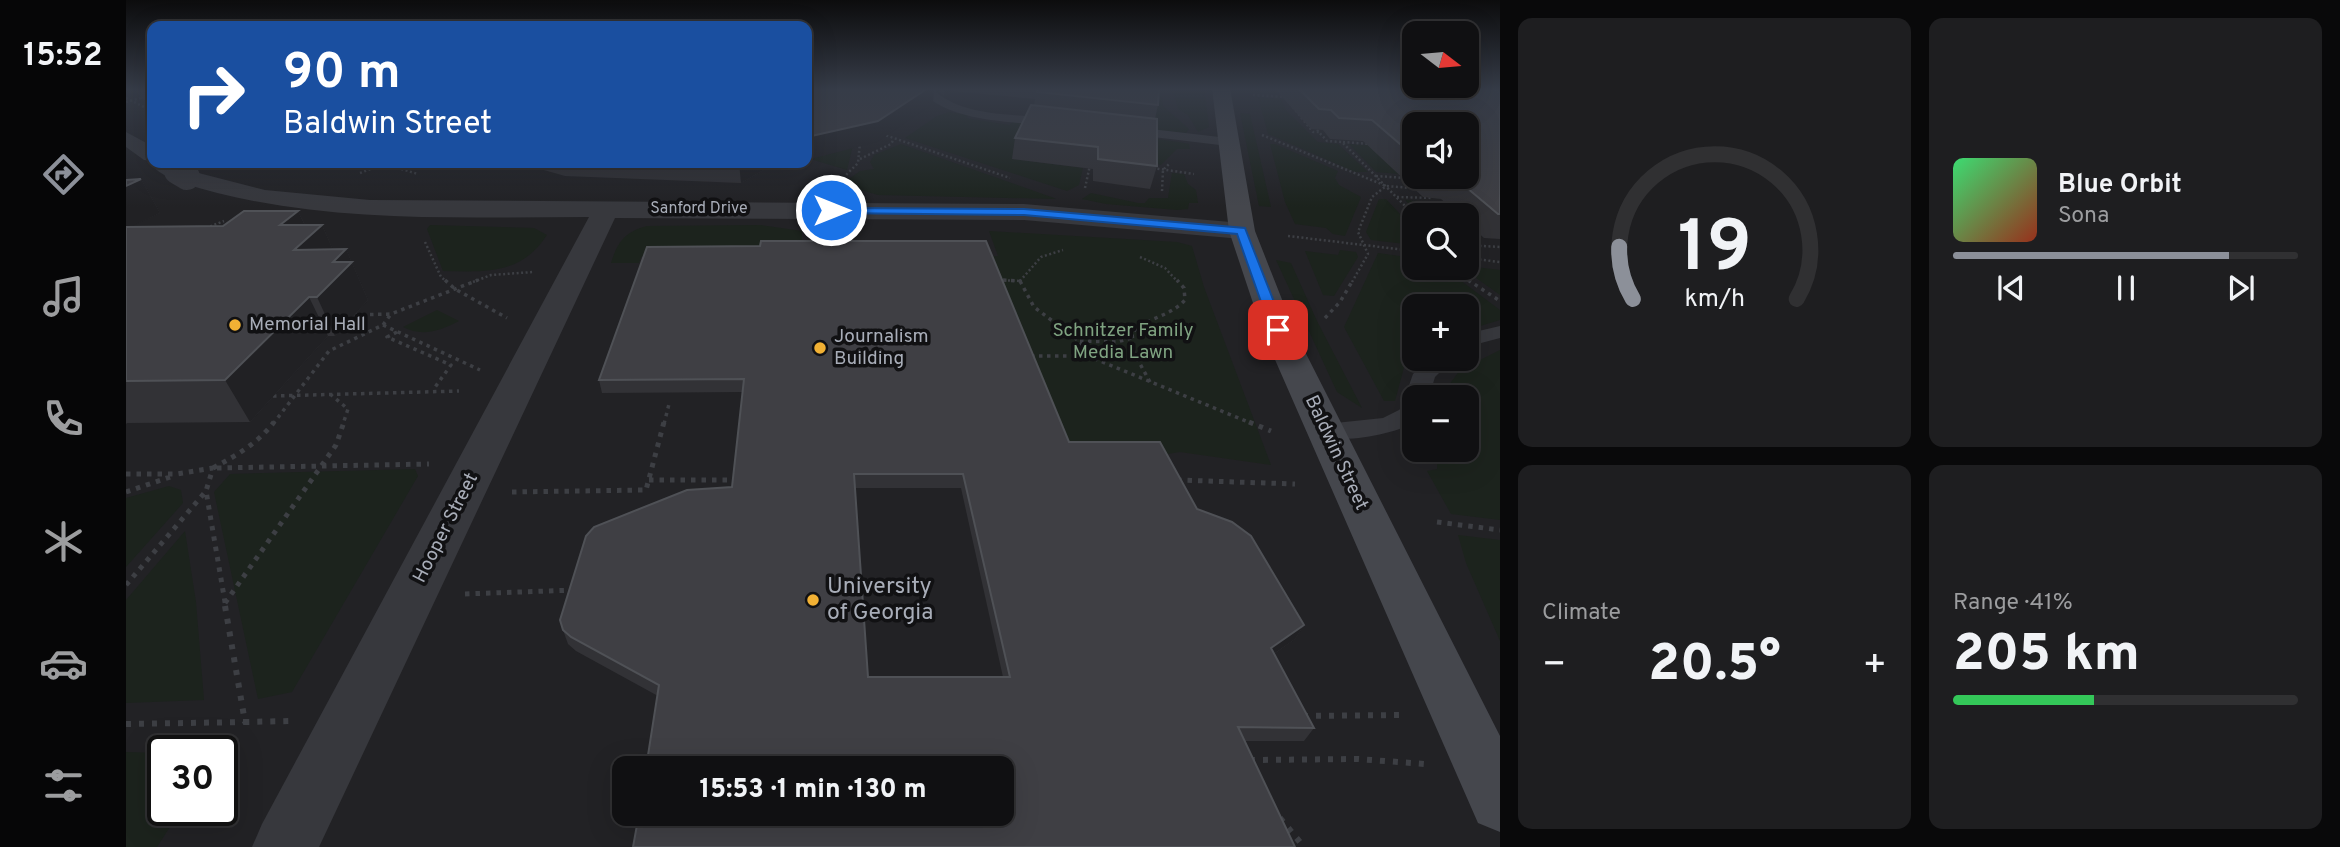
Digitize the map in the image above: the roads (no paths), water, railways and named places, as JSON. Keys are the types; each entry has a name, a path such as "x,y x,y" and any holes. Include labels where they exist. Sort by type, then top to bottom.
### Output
{"street":[{"name":"Baldwin Street","path":"1226,128 1242,231 1278,330 1500,801"},
{"path":"126,138 147,152"},
{"name":"Sanford Drive","path":"172,168 187,177 208,184 282,201 332,206 1024,212 1242,231"},
{"name":"Hooper Street","path":"285,847 607,208"}],"lane":[{"path":"1111,128 1228,142"},
{"path":"1479,338 1500,332"},
{"path":"1325,430 1384,426 1402,420"}],"place":[{"name":"Memorial Hall","path":"235,325"},
{"name":"Journalism Building","path":"820,348"},
{"name":"University of Georgia","path":"813,600"}],"park label":[{"name":"Schnitzer Family Media Lawn","path":"1123,342"}]}
